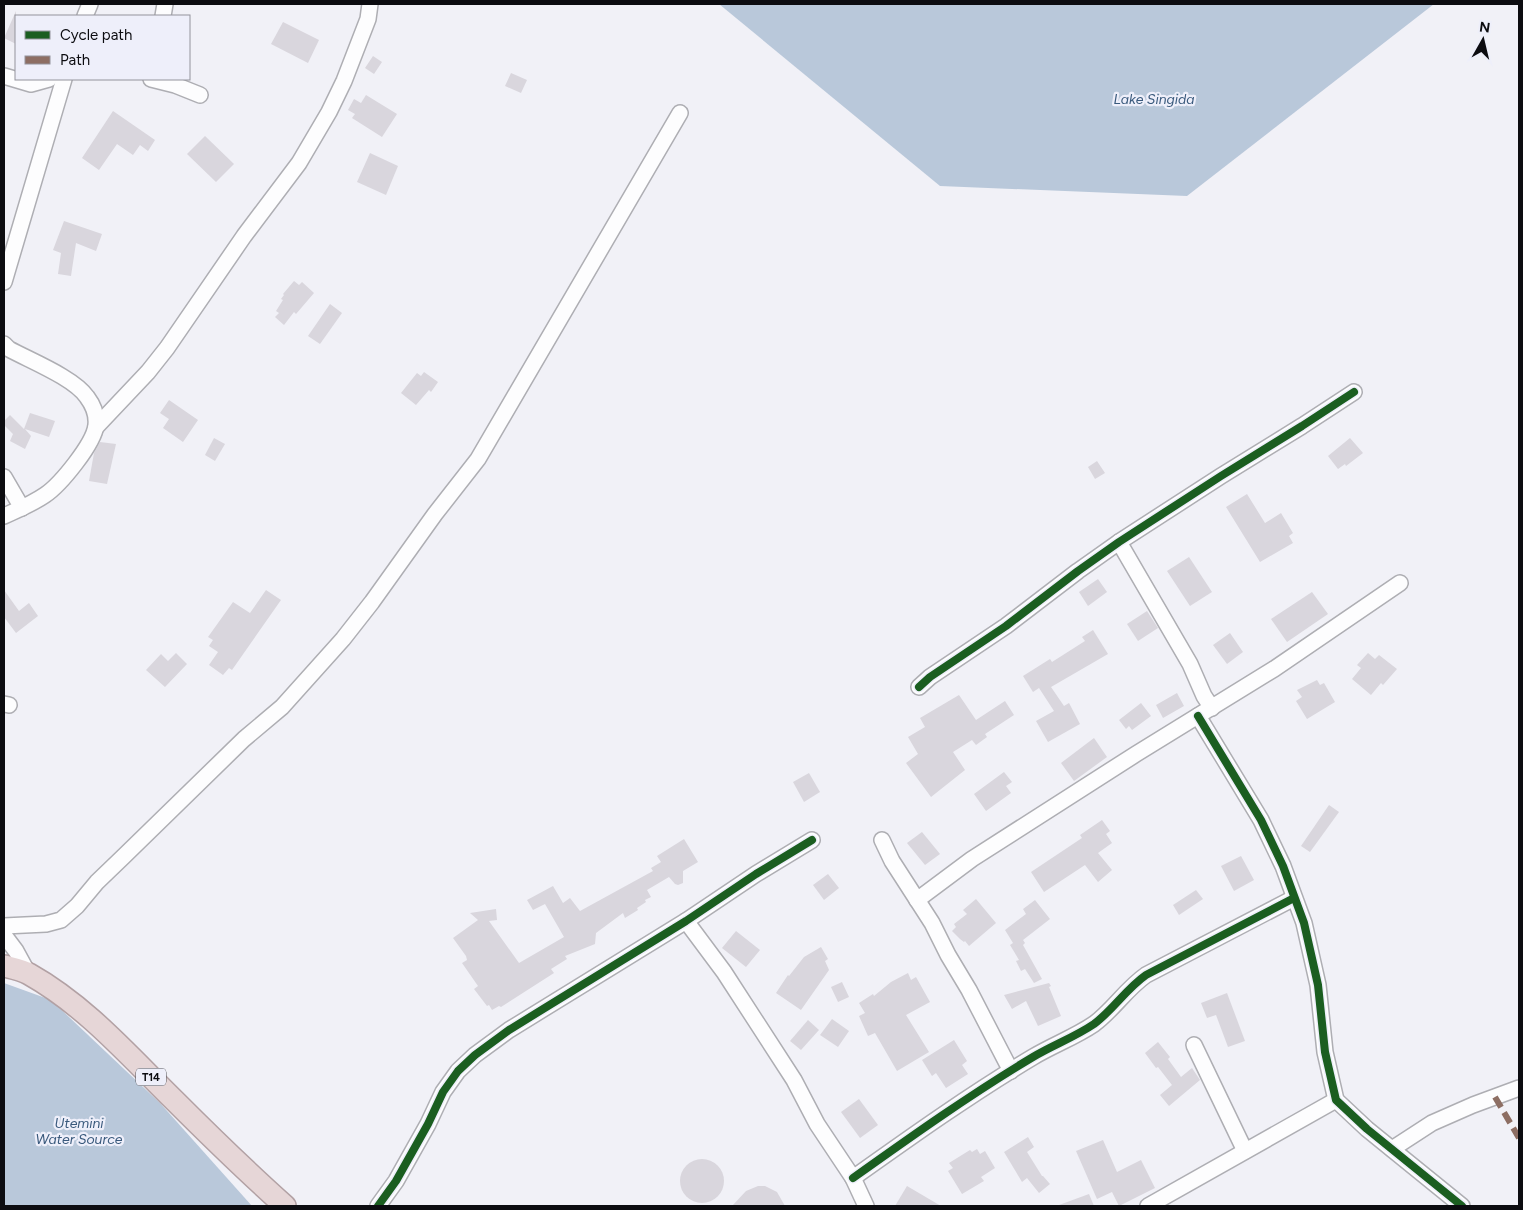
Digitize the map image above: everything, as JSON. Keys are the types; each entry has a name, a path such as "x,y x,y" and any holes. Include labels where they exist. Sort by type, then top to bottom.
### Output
{"highway":[{"name":"T14","path":"4,966 28,973 65,999 111,1036 181,1107 285,1206"}],"street":[{"path":"4,516 46,495 62,480 89,443 96,427 148,372 167,348 244,236 299,163 330,112 368,19 370,4"},
{"path":"18,80 31,84 45,80"},
{"path":"4,282 64,80"},
{"path":"155,80 175,85 200,95"},
{"path":"4,926 46,924 61,920 77,906 97,882 244,740 282,707 343,639 478,459 680,114"},
{"path":"4,344 9,349 74,383 87,396 96,413 96,427"},
{"path":"919,687 930,677 1006,626 1119,542 1354,392"},
{"path":"4,477 22,508"},
{"path":"1119,542 1186,657 1204,696 1212,708"},
{"path":"917,900 997,842 1274,669 1400,583"},
{"path":"1198,716 1261,820 1283,866 1304,923 1318,985 1324,1052 1336,1100 1360,1123 1462,1206"},
{"path":"378,1206 396,1181 428,1124 443,1092 458,1071 475,1055 509,1030 686,921 756,874 812,840"},
{"path":"882,840 892,861 932,924 969,990 1011,1071"},
{"path":"853,1178 908,1138 1034,1056 1092,1025 1105,1015 1134,983 1146,975 1294,898"},
{"path":"686,921 750,1010 794,1080 817,1124 853,1178 866,1206"},
{"path":"4,935 16,951 28,973"},
{"path":"1194,1045 1245,1151"},
{"path":"1392,1149 1432,1123 1519,1088"},
{"path":"1148,1206 1199,1179 1336,1100"}],"water":[{"name":"Lake Singida","path":"719,4 1434,4 1187,196 940,186"},
{"name":"Utemini Water Source","path":"4,983 51,1000 160,1103 252,1206 4,1206"}],"building":[{"path":"16,11 15,44 4,38"},
{"path":"283,22 319,40 308,63 271,44"},
{"path":"373,56 382,62 374,74 365,68"},
{"path":"511,73 527,80 521,93 505,86"},
{"path":"366,95 397,114 382,137 352,118 355,114 348,110 354,99 361,103"},
{"path":"113,111 155,140 148,151 140,145 133,155 117,144 99,170 82,158"},
{"path":"205,136 234,164 216,182 187,154"},
{"path":"370,153 398,166 386,195 357,182"},
{"path":"64,221 102,234 96,251 76,243 71,276 58,274 61,253 53,250"},
{"path":"294,281 299,285 302,282 314,293 296,314 294,312 284,325 275,317 279,313 276,311 283,300 281,299 283,294"},
{"path":"330,304 342,313 320,344 308,336"},
{"path":"424,372 438,382 431,392 429,390 416,405 401,393 417,373 421,376"},
{"path":"169,400 198,420 183,442 163,428 169,419 160,413"},
{"path":"30,413 55,421 49,437 25,429 31,436 25,449 10,441 13,434 4,425 4,421 10,415 24,429"},
{"path":"214,438 225,444 215,461 205,455"},
{"path":"1350,438 1363,453 1346,466 1345,464 1338,469 1328,456"},
{"path":"100,442 116,444 107,484 89,481 94,453"},
{"path":"1097,461 1105,473 1095,479 1088,467"},
{"path":"1247,494 1265,523 1281,513 1293,533 1289,536 1293,543 1260,562 1226,507"},
{"path":"1189,557 1212,592 1190,606 1167,571"},
{"path":"1098,579 1107,592 1088,606 1079,592"},
{"path":"4,590 19,611 29,603 38,616 16,633 4,617"},
{"path":"266,590 281,600 232,670 229,668 223,675 209,665 218,652 209,646 213,640 208,637 233,602 250,613"},
{"path":"1312,592 1328,614 1287,642 1271,619"},
{"path":"1147,611 1158,628 1138,641 1127,624"},
{"path":"1093,630 1108,654 1051,687 1064,706 1069,703 1080,724 1048,742 1036,721 1054,711 1039,688 1033,692 1023,676 1050,659 1052,662 1085,641 1082,637"},
{"path":"1230,633 1243,652 1227,664 1213,645"},
{"path":"176,653 187,664 165,687 146,670 161,654 168,661"},
{"path":"1368,653 1375,659 1379,655 1397,669 1371,695 1352,679 1361,668 1357,665"},
{"path":"1317,680 1320,685 1324,683 1335,702 1307,719 1296,701 1302,697 1297,690"},
{"path":"1177,693 1184,706 1163,718 1156,705"},
{"path":"959,695 976,720 1005,701 1014,715 985,734 987,737 976,745 972,740 953,752 965,770 931,797 906,763 918,754 908,737 925,727 920,718"},
{"path":"1141,703 1151,716 1132,730 1129,726 1126,729 1119,720"},
{"path":"1094,738 1107,757 1074,781 1061,763"},
{"path":"1004,772 1012,782 1006,786 1011,793 986,811 974,794"},
{"path":"809,773 820,792 804,802 793,782"},
{"path":"1329,805 1339,812 1310,852 1301,846"},
{"path":"1102,820 1110,831 1106,834 1112,843 1098,853 1112,870 1098,882 1085,865 1044,892 1031,872 1082,838 1080,835"},
{"path":"922,832 940,854 925,865 907,843"},
{"path":"684,839 698,862 683,871 683,883 675,884 669,877 647,890 651,897 637,908 638,910 625,918 623,913 596,933 595,944 565,956 567,959 551,969 554,973 501,1007 499,1006 492,1010 489,1005 487,1006 474,989 478,986 462,963 467,960 466,956 453,938 478,920 470,913 496,909 497,920 489,921 519,963 564,937 545,904 533,910 527,900 553,886 563,903 570,898 580,911 653,871 651,868 661,862 657,856"},
{"path":"1241,856 1254,880 1234,891 1221,866"},
{"path":"828,874 839,888 824,900 813,885"},
{"path":"1196,890 1203,899 1179,915 1173,905"},
{"path":"976,899 996,923 969,946 952,931 956,927 954,924 967,914 963,910"},
{"path":"1035,900 1050,919 1023,940 1025,943 1023,945 1042,979 1034,983 1025,969 1021,971 1016,961 1019,960 1010,945 1013,943 1005,930 1026,914 1023,909"},
{"path":"736,931 760,950 746,967 722,948"},
{"path":"821,947 828,959 825,961 829,970 801,1010 776,993 788,975 804,957"},
{"path":"908,973 911,980 916,977 930,1002 906,1015 929,1052 897,1071 875,1033 868,1036 859,1016 865,1013 859,1003 873,994 874,996 891,982"},
{"path":"842,982 849,997 838,1002 831,987"},
{"path":"1049,983 1061,1016 1038,1026 1026,1001 1012,1009 1004,995"},
{"path":"1227,993 1245,1041 1228,1047 1216,1015 1207,1018 1201,1003"},
{"path":"832,1019 849,1031 838,1047 820,1035"},
{"path":"808,1020 819,1030 801,1050 790,1041"},
{"path":"954,1040 967,1061 962,1065 968,1074 946,1088 936,1073 932,1076 922,1060"},
{"path":"1158,1042 1170,1057 1168,1059 1181,1077 1192,1068 1200,1080 1169,1106 1160,1095 1172,1085 1145,1053"},
{"path":"859,1099 878,1125 860,1138 841,1112"},
{"path":"1028,1137 1034,1147 1027,1152 1042,1176 1050,1184 1039,1193 1027,1178 1022,1182 1004,1152"},
{"path":"1103,1140 1117,1172 1141,1160 1155,1188 1119,1206 1112,1192 1097,1199 1076,1151"},
{"path":"977,1149 980,1154 985,1151 995,1168 981,1177 984,1181 962,1194 948,1171 953,1168 949,1163 970,1150 972,1152"},
{"path":"706,1159 718,1165 723,1172 723,1190 718,1197 711,1202 698,1203 690,1200 683,1193 680,1177 683,1169 690,1162"},
{"path":"758,1186 765,1186 777,1192 785,1206 732,1206 746,1191"},
{"path":"907,1186 941,1206 895,1206"},
{"path":"1089,1194 1094,1206 1059,1206 1059,1205"}],"marked path":[{"path":"1495,1097 1519,1138"}],"cycle path":[{"path":"919,687 930,677 1006,626 1119,542 1354,392"},
{"path":"1198,716 1261,820 1283,866 1304,923 1318,985 1325,1052 1336,1100 1367,1129 1462,1206"},
{"path":"378,1206 396,1181 428,1124 443,1092 458,1071 475,1055 509,1030 686,921 756,874 812,840"},
{"path":"853,1178 987,1086 1033,1057 1094,1024 1146,975 1294,898"}]}
